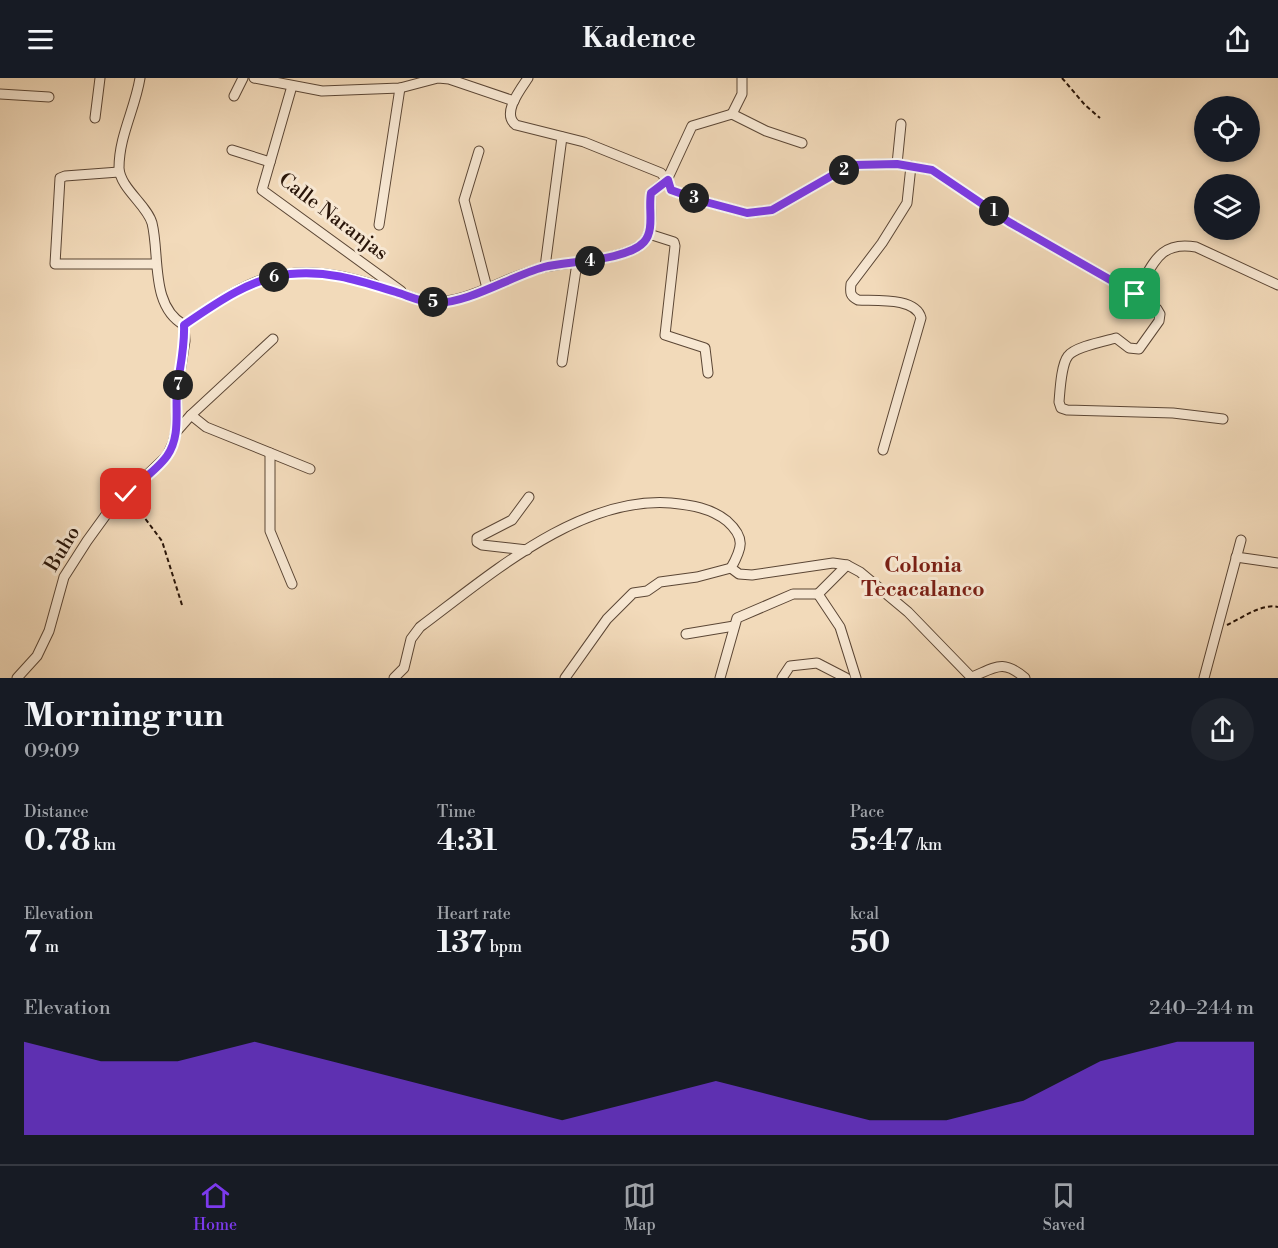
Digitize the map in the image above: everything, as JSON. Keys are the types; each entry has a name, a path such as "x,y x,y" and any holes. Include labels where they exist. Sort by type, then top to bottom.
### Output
{"street":[{"path":"95,118 100,78"},
{"path":"140,78 120,148 119,172 135,200 150,215 163,298 177,320 184,325 219,301 264,279 288,274 333,274 436,303 468,296 545,267 577,263 632,250 643,243 649,234 651,193 668,180 692,126 732,114 766,131 801,143"},
{"path":"234,96 243,78"},
{"path":"254,78 322,91 400,88 438,78 449,79 514,101"},
{"path":"528,78 514,101 509,115 511,122 584,142 661,173 668,180 671,190 747,213 772,210 854,165 897,164 932,170 1009,222 1135,294 1157,309 1160,314 1159,321 1139,349 1129,348 1116,338 1074,351 1068,356 1064,363 1059,402 1061,408 1173,413 1223,418"},
{"path":"732,114 742,94 742,78"},
{"name":"Calle Naranjas","path":"292,86 262,190 408,296"},
{"path":"380,225 400,88"},
{"path":"0,94 49,98"},
{"path":"897,164 901,124"},
{"path":"545,267 562,137"},
{"path":"232,150 270,162"},
{"path":"479,152 464,200 487,288"},
{"path":"883,450 921,318 920,312 904,303 858,300 853,298 850,292 851,285 882,243 907,203 911,166"},
{"path":"119,172 60,178 56,264 156,264"},
{"path":"649,234 670,239 675,246 665,335 705,348 708,373"},
{"path":"1135,294 1163,251 1172,246 1184,245 1196,247 1278,285"},
{"path":"562,362 577,263"},
{"name":"Buho","path":"17,678 37,656 49,631 64,577 108,512 167,456 176,432 177,392 184,325"},
{"path":"176,432 191,415 273,339"},
{"path":"191,415 206,428 310,469"},
{"path":"270,453 270,531 292,584"},
{"path":"527,550 483,545 477,542 477,538 512,520 529,496"},
{"path":"394,678 404,668 411,639 420,627 499,568 592,515 636,503 693,505 720,516 737,530 741,544 739,554 730,568 697,577 660,582 648,591 633,593 607,619 565,678"},
{"path":"1204,678 1241,540"},
{"path":"1236,557 1278,563"},
{"path":"730,568 739,574 752,575 833,563 847,565 860,572 908,612 972,678 1000,665 1014,668 1025,678"},
{"path":"720,678 736,618 793,594 818,594 847,565"},
{"path":"818,594 840,627 856,678"},
{"path":"686,634 734,626"},
{"path":"782,678 790,666 817,663 846,678"}],"path":[{"path":"1062,78 1085,105 1100,118"},
{"path":"126,494 162,541 182,605"},
{"path":"1217,630 1257,610 1272,605 1278,607"}],"district":[{"name":"Colonia Tecacalanco","path":"923,578"}],"route":[{"path":"126,494 167,456 174,443 184,325 219,301 264,279 288,274 312,273 333,274 426,302 447,302 545,267 591,261 632,250 643,243 649,234 651,193 668,180 671,190 747,213 772,210 854,165 897,164 932,170 959,186 1009,222 1135,294"}]}
